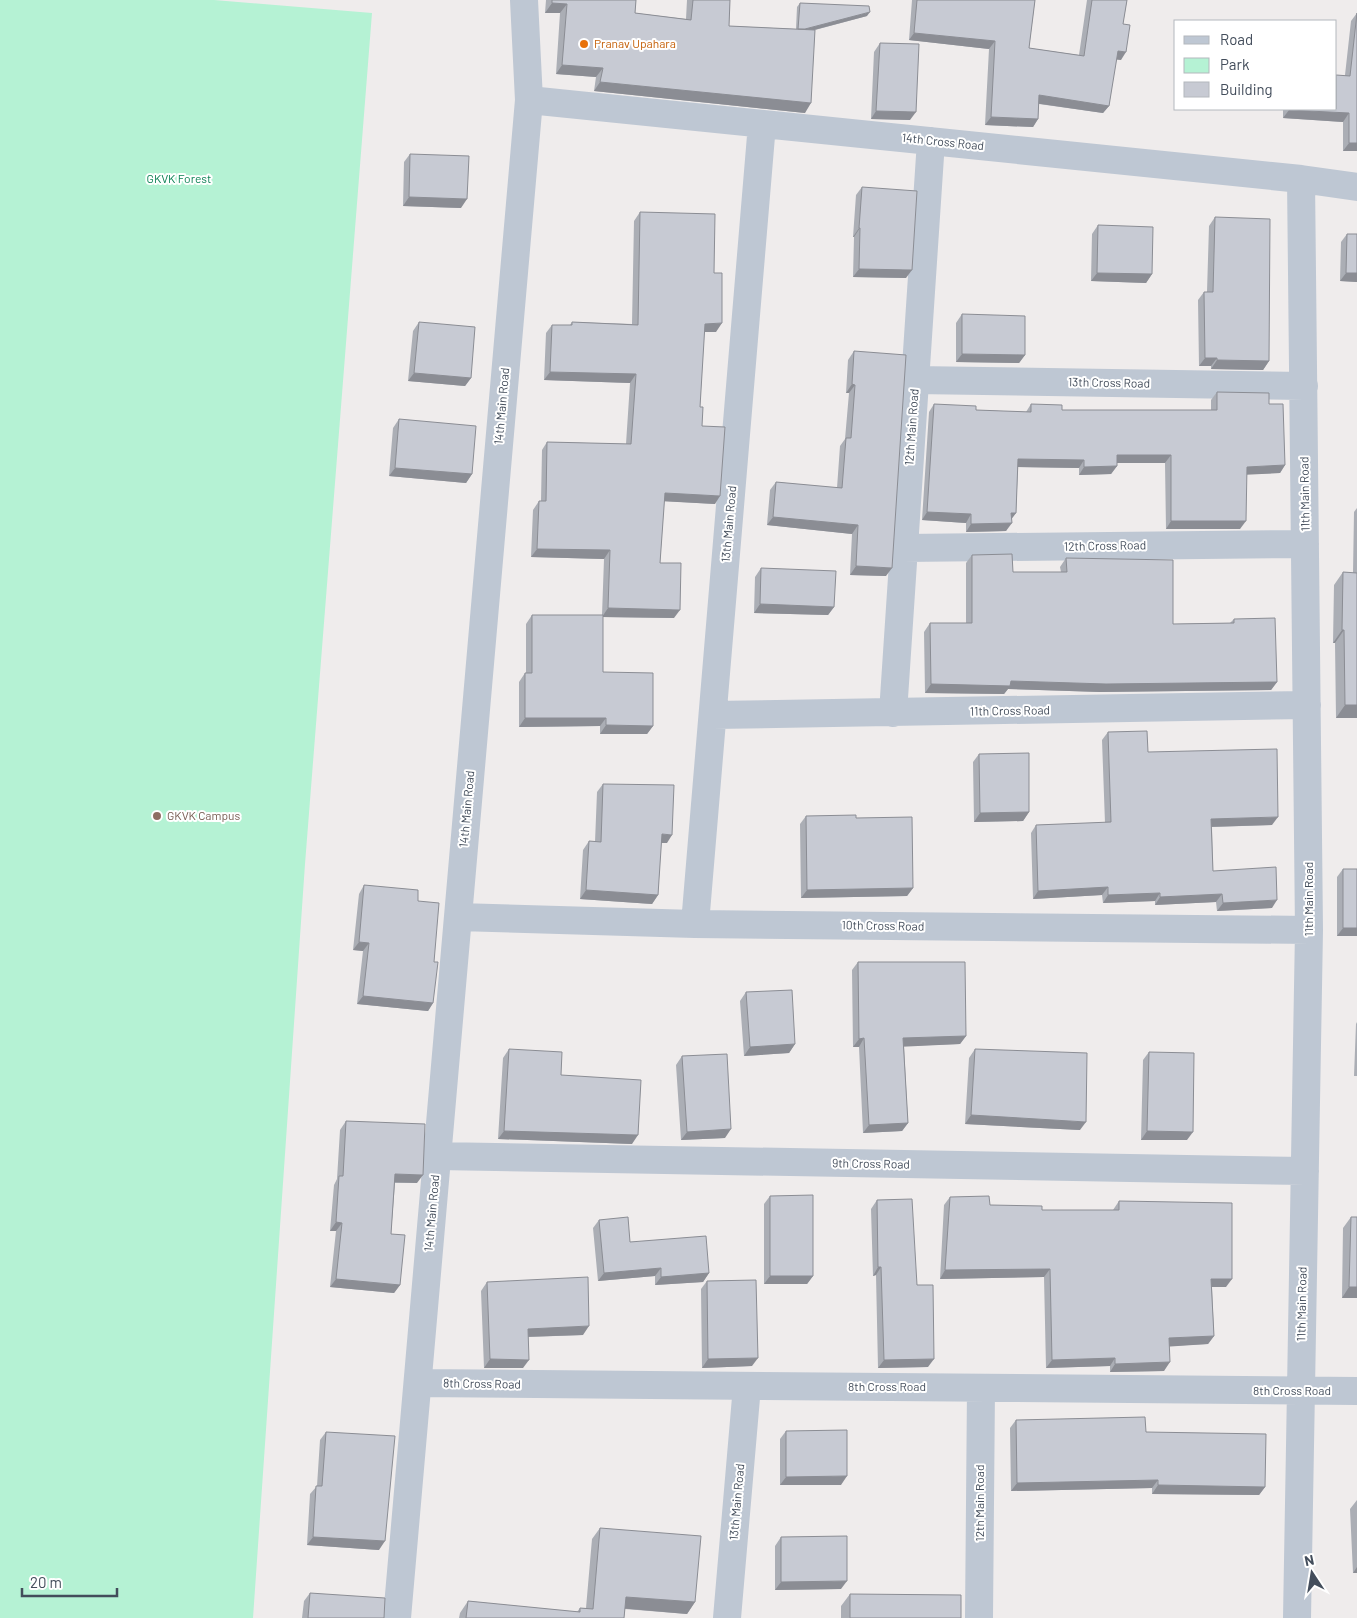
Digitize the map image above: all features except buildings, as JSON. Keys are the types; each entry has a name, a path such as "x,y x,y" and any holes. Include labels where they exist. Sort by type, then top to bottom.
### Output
{"street":[{"name":"14th Main Road","path":"397,1618 529,100 524,0"},
{"name":"14th Cross Road","path":"529,100 1302,179 1357,187"},
{"name":"13th Main Road","path":"695,924 762,124"},
{"name":"12th Main Road","path":"893,713 931,141"},
{"name":"11th Main Road","path":"1297,1618 1309,930 1302,179"},
{"name":"13th Cross Road","path":"915,380 1304,386"},
{"name":"12th Cross Road","path":"904,548 1305,544"},
{"name":"11th Cross Road","path":"713,715 1307,706"},
{"name":"10th Cross Road","path":"458,917 695,924 1309,930"},
{"name":"9th Cross Road","path":"437,1156 1305,1171"},
{"name":"8th Cross Road","path":"418,1384 1357,1391"},
{"name":"13th Main Road","path":"727,1618 748,1386"},
{"name":"12th Main Road","path":"979,1618 981,1388"}],"green space":[{"name":"GKVK Forest","path":"0,0 214,0 372,13 305,864 253,1618 0,1618"}],"place":[{"name":"Pranav Upahara","path":"584,44"},
{"name":"GKVK Campus","path":"157,816"}]}
